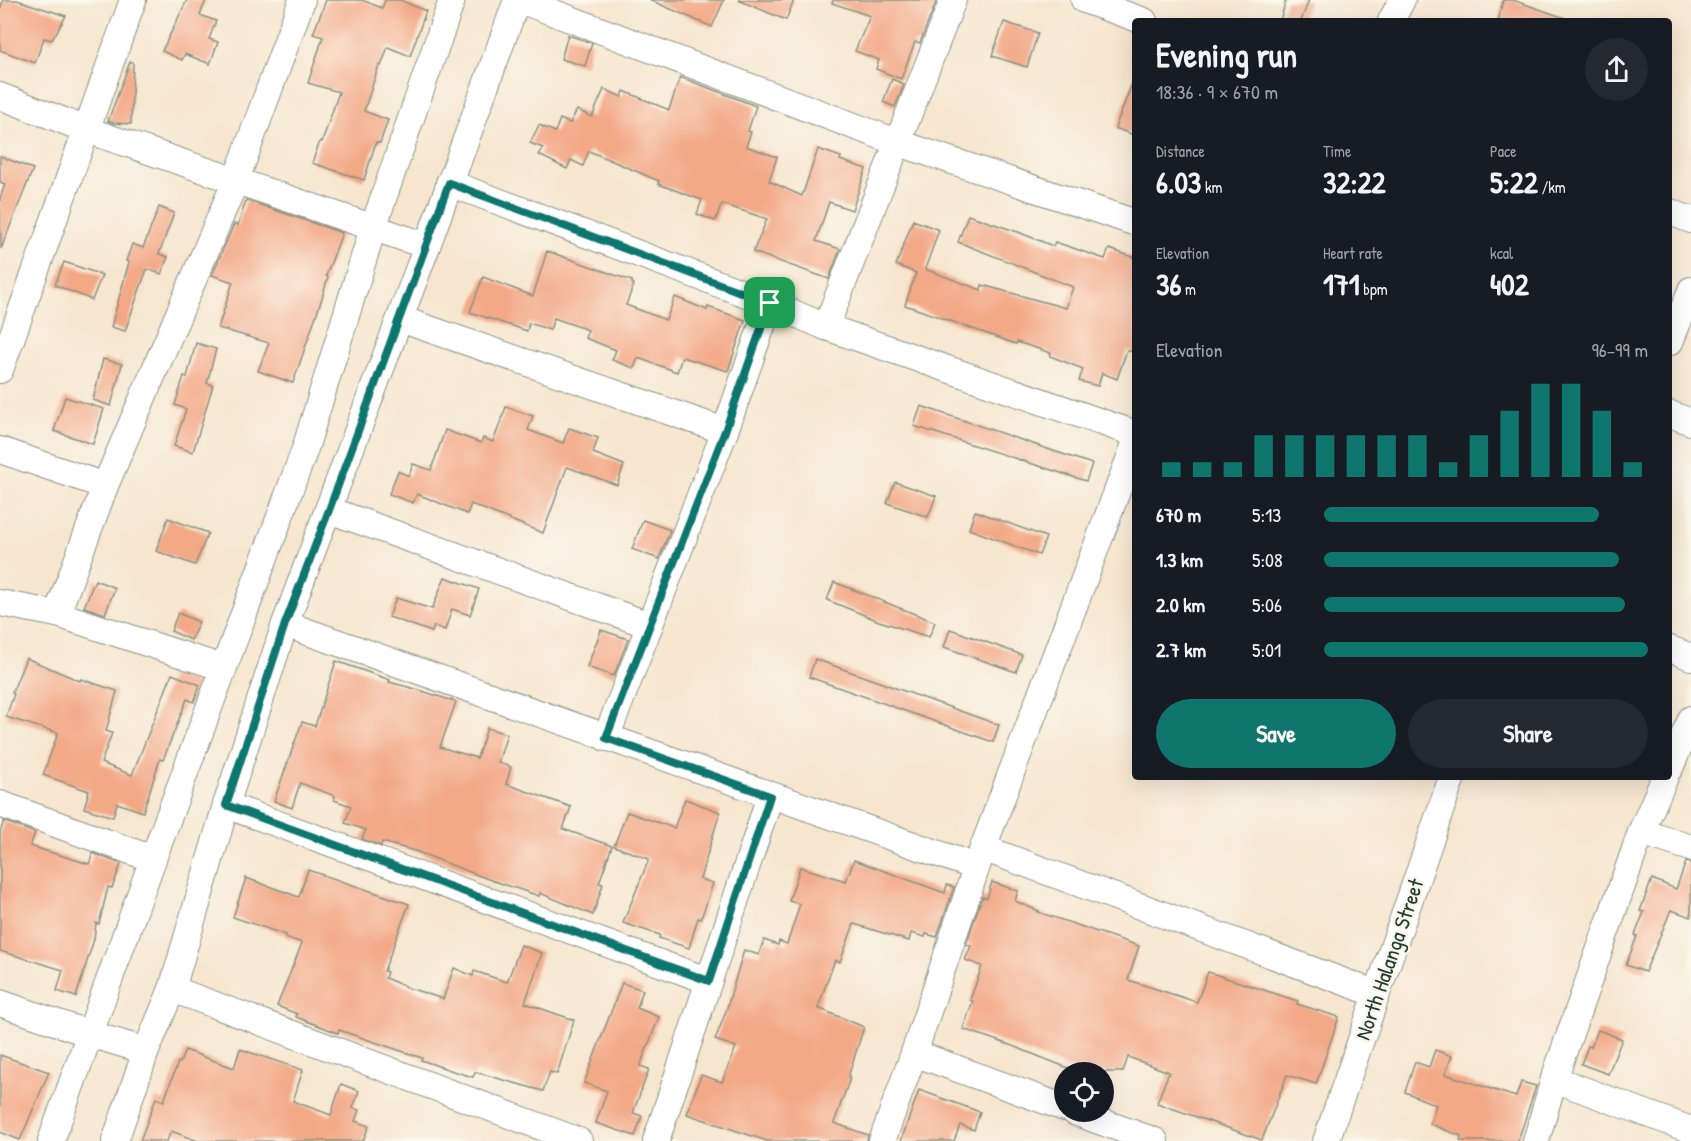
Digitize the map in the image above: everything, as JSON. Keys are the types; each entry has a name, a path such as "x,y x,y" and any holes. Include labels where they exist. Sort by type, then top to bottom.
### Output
{"street":[{"path":"0,370 133,0"},
{"path":"57,614 105,486 236,180 302,0"},
{"path":"51,1141 305,449 373,228 452,0"},
{"path":"115,1141 146,1051 172,989 226,805 285,624 518,0 899,143 1132,222"},
{"path":"826,327 953,0"},
{"path":"1084,0 1135,18"},
{"path":"1392,18 1402,0"},
{"path":"0,96 87,130 427,246"},
{"path":"449,183 770,303 826,327 1132,433"},
{"path":"1672,213 1691,220"},
{"path":"1672,337 1691,290"},
{"path":"606,738 725,431 770,303"},
{"path":"400,319 725,431"},
{"path":"1672,415 1691,422"},
{"path":"0,450 105,486"},
{"path":"882,1141 914,1053 979,857 1132,452"},
{"path":"329,510 650,625"},
{"path":"0,603 57,614 223,668"},
{"path":"285,624 770,796 979,857 1377,994"},
{"path":"1672,651 1691,657"},
{"path":"1672,763 1691,718"},
{"name":"North Halanga Street","path":"1326,1141 1451,780"},
{"path":"1536,1141 1554,1079 1641,832 1664,780"},
{"path":"656,1141 770,796"},
{"path":"0,804 153,859"},
{"path":"226,805 709,981"},
{"path":"1641,832 1691,848"},
{"path":"172,989 530,1133 579,1141"},
{"path":"0,1003 146,1051"},
{"path":"914,1053 1054,1104"},
{"path":"1554,1079 1691,1130"},
{"path":"1102,1122 1155,1141"}],"building":[{"path":"3,0 17,0 66,16 52,40 44,38 35,63 0,50 0,10"},
{"path":"187,0 206,0 200,15 216,21 209,39 218,42 210,64 185,54 182,60 162,51"},
{"path":"326,0 362,0 382,8 385,0 400,0 426,11 410,56 388,47 381,66 379,65 364,111 388,120 380,143 376,142 364,180 312,163 320,141 322,142 339,92 308,83 323,37 313,34"},
{"path":"650,0 724,0 712,27"},
{"path":"738,0 794,0 786,20"},
{"path":"833,0 937,0 920,43 915,42 901,79 876,69 879,60 855,51 870,16 832,3"},
{"path":"1286,0 1309,0 1302,18 1281,18"},
{"path":"1503,0 1513,0 1565,18 1499,18"},
{"path":"1004,22 1038,33 1027,67 992,56"},
{"path":"568,35 592,43 585,66 561,59"},
{"path":"130,62 133,62 131,124 113,123 108,121"},
{"path":"680,77 756,106 746,146 777,157 769,181 802,196 818,149 866,169 852,210 829,202 816,241 840,249 829,279 753,252 767,219 722,204 715,221 697,214 702,200 658,184 659,181 589,151 583,166 571,160 567,169 539,155 543,148 530,143 539,125 555,132 560,119 570,123 577,110 592,117 604,89 622,97 624,91 669,110"},
{"path":"892,79 904,84 895,107 883,102"},
{"path":"1132,83 1132,134 1115,128"},
{"path":"0,156 33,169 1,249 0,198 5,184 0,182"},
{"path":"246,200 342,233 326,276 328,277 322,298 293,383 258,371 269,343 218,328 233,282 212,275 234,224 238,225"},
{"path":"159,207 174,213 159,254 168,257 161,274 147,269 125,331 111,327 132,244 143,248"},
{"path":"968,215 1053,246 1055,242 1105,259 1109,249 1132,257 1132,352 1127,350 1117,379 1102,373 1098,386 1079,381 1083,369 1050,356 1051,353 1017,342 1016,344 905,305 916,273 896,265 913,220 939,230 925,269 981,290 982,285 1066,308 1073,287 958,242"},
{"path":"547,251 632,281 634,284 626,305 666,320 675,297 707,310 708,307 745,320 728,371 682,357 677,372 638,358 634,368 612,360 616,350 585,338 588,330 554,318 550,330 529,323 527,331 470,312 483,277 533,296"},
{"path":"64,262 102,275 92,300 55,285"},
{"path":"196,343 216,349 207,383 213,385 193,452 174,446 186,409 175,405 184,376 187,377"},
{"path":"103,359 122,364 111,406 93,400"},
{"path":"65,397 104,409 93,444 54,431"},
{"path":"921,406 1092,464 1086,481 914,426"},
{"path":"506,407 533,416 528,430 563,443 569,428 598,438 593,453 624,465 617,485 567,467 543,533 471,504 467,514 417,494 413,503 389,494 398,471 409,476 413,464 431,470 445,430 481,443 483,438 493,442"},
{"path":"895,482 936,496 928,517 887,503"},
{"path":"975,511 1046,537 1039,555 969,529"},
{"path":"168,518 208,533 195,565 156,551"},
{"path":"643,520 670,530 659,559 632,549"},
{"path":"445,577 479,589 470,615 452,609 445,630 434,626 432,632 389,617 396,598 432,609"},
{"path":"95,580 115,588 105,614 84,607"},
{"path":"834,582 935,622 929,637 879,621 827,600"},
{"path":"178,613 199,622 191,640 171,631"},
{"path":"950,629 1022,655 1016,672 944,647"},
{"path":"601,630 628,639 614,676 587,667"},
{"path":"26,658 80,681 81,679 117,691 106,731 112,733 101,763 132,775 172,674 200,685 194,702 187,699 163,760 160,759 143,812 117,803 113,817 84,808 89,791 43,775 58,733 6,717 14,694 12,693"},
{"path":"815,659 999,725 993,742 809,677"},
{"path":"336,661 390,680 389,682 456,702 440,747 477,758 487,728 507,734 498,763 511,767 506,784 571,807 563,829 612,846 599,883 603,884 593,915 540,893 539,896 488,879 418,852 382,842 381,846 362,839 366,830 345,823 351,806 334,800 335,796 300,783 292,808 274,801 302,722 315,726"},
{"path":"685,799 720,812 700,879 713,883 701,919 698,918 689,948 659,938 660,935 623,923 649,859 614,846 627,812 674,828"},
{"path":"4,821 35,833 30,846 89,864 93,853 121,864 112,888 108,887 76,997 57,991 63,970 0,951 0,832"},
{"path":"854,860 945,893 947,885 954,887 937,937 926,934 925,937 911,933 909,941 854,924 840,962 835,960 824,990 818,1008 864,1027 848,1077 850,1078 834,1123 868,1135 867,1141 767,1141 687,1114 701,1075 722,1082 736,1047 715,1040 744,950 759,955 764,940 778,945 779,941 787,944 800,904 789,901 800,867 846,881"},
{"path":"1686,862 1691,863 1691,917 1671,910 1645,972 1626,965 1644,912 1640,911 1652,879 1676,889"},
{"path":"308,870 409,904 384,971 387,972 385,978 409,988 443,999 454,968 473,976 474,971 507,982 521,945 542,953 525,1003 574,1020 557,1074 550,1072 543,1091 475,1072 473,1077 453,1071 339,1030 338,1033 296,1017 297,1014 277,1006 302,943 285,937 286,935 233,917 246,878 299,897"},
{"path":"992,882 1018,891 1015,901 1038,912 1139,946 1128,980 1197,1002 1208,972 1298,1001 1297,1004 1339,1017 1316,1084 1287,1075 1262,1140 1157,1103 1169,1072 1128,1057 1123,1072 1114,1072 1114,1062 1054,1062 963,1029 982,966 965,960 971,946 966,944 982,897 987,898"},
{"path":"622,983 643,990 637,1008 659,1017 640,1066 649,1069 633,1113 642,1116 635,1136 596,1123 607,1091 584,1083"},
{"path":"1598,1030 1622,1039 1608,1074 1581,1064"},
{"path":"240,1049 303,1070 293,1101 331,1115 341,1084 359,1091 353,1108 359,1110 355,1121 369,1126 363,1141 198,1141 171,1131 167,1141 140,1141 156,1098 164,1101 178,1062 180,1063 185,1050 234,1068"},
{"path":"1435,1050 1452,1056 1445,1074 1516,1097 1521,1082 1536,1086 1518,1141 1460,1141 1461,1136 1430,1124 1436,1105 1405,1092 1415,1062 1429,1067"},
{"path":"0,1055 49,1072 20,1140 0,1132"},
{"path":"919,1090 980,1112 974,1130 960,1125 954,1141 901,1141"}],"route":[{"path":"449,183 770,303 725,431 606,738 770,796 709,981 226,805 285,624 449,183"}]}
